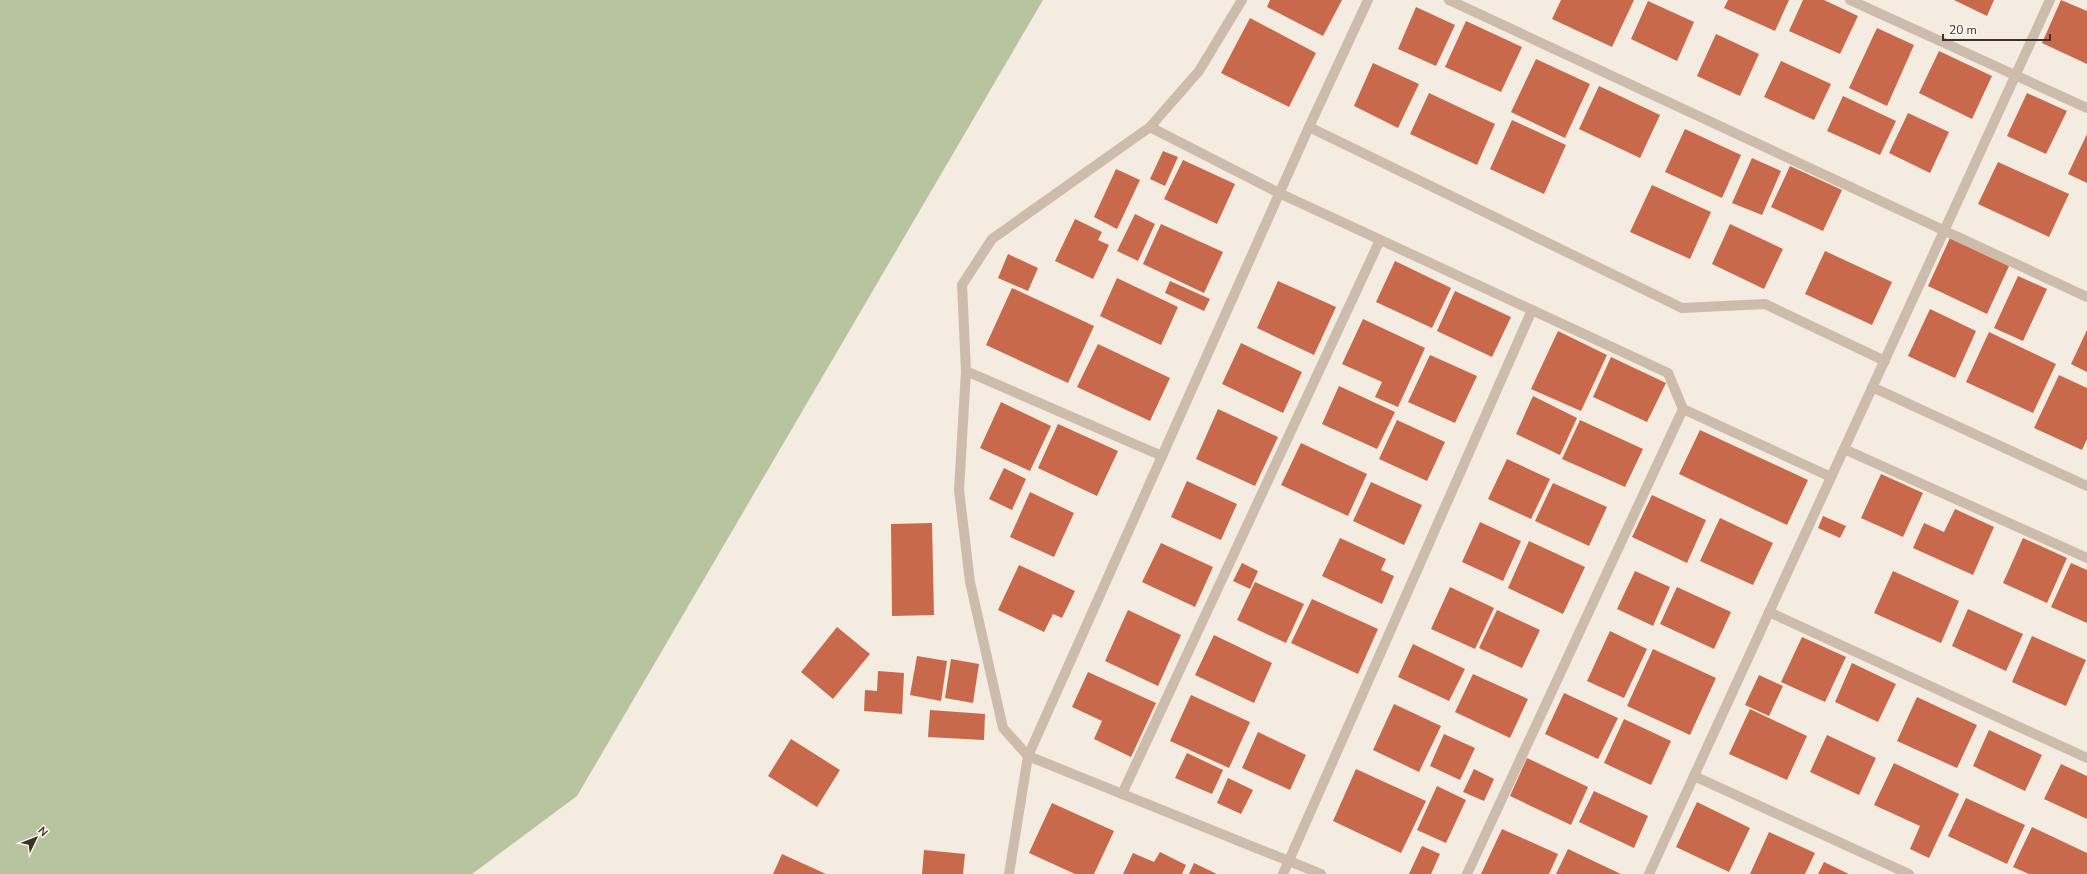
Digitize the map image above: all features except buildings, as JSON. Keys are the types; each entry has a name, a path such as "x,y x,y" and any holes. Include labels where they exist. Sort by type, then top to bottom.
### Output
{"street":[{"path":"1242,0 1199,71 1150,127 992,239 962,285 966,371 959,490 970,582 1003,728 1028,756 1321,874"},
{"path":"1009,874 1028,756 1279,193 1368,0"},
{"path":"1449,0 2087,297"},
{"path":"1850,0 2087,108"},
{"path":"1649,874 2050,0"},
{"path":"1150,127 1279,193 1668,372 1683,409 1831,477"},
{"path":"1309,127 1682,308 1764,304 1885,361"},
{"path":"1122,794 1380,240"},
{"path":"1283,874 1532,310"},
{"path":"966,371 1162,456"},
{"path":"1872,387 2087,486"},
{"path":"1467,874 1683,409"},
{"path":"1844,449 2087,558"},
{"path":"1769,612 2087,758"},
{"path":"1694,776 1909,874"}],"green space":[{"path":"0,0 1043,0 577,796 472,874 0,874"}]}
